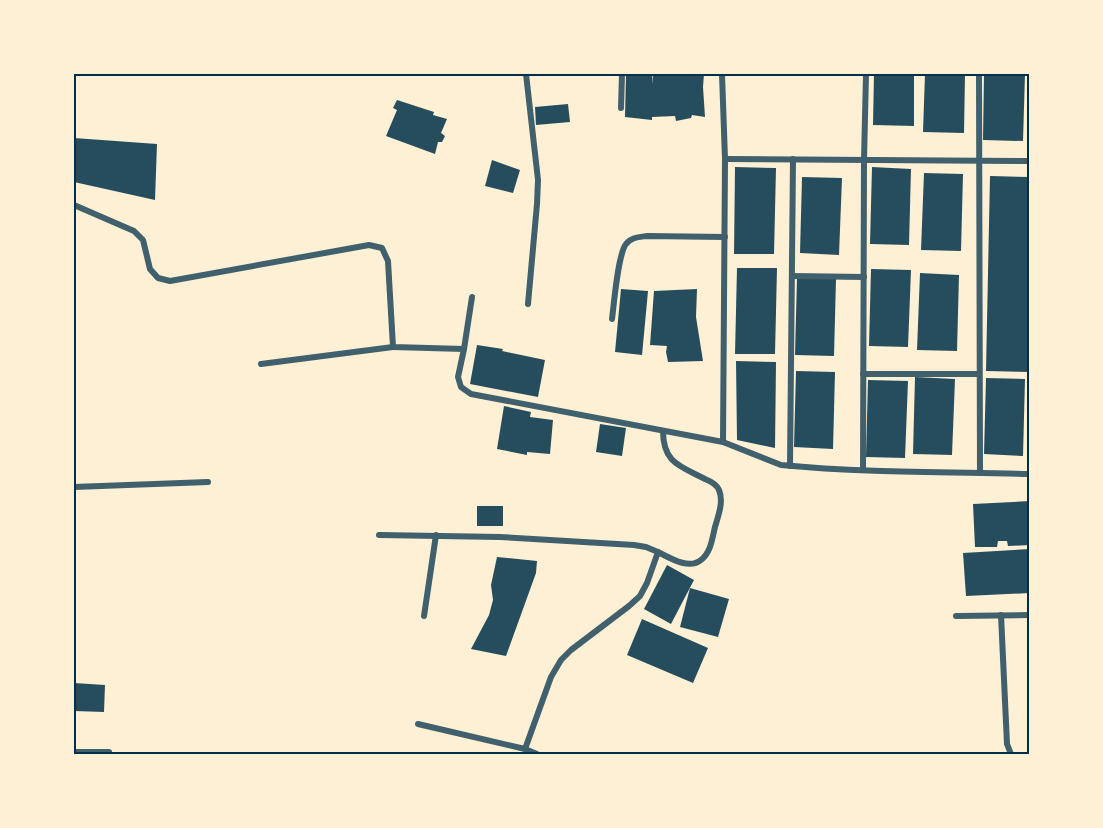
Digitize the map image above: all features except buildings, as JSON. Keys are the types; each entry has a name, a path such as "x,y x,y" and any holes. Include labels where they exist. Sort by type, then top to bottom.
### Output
{"street":[{"path":"526,74 538,180 528,304"},
{"path":"621,108 622,74"},
{"path":"722,74 725,159 723,442"},
{"path":"862,470 866,74"},
{"path":"979,74 980,473"},
{"path":"725,159 1029,161"},
{"path":"790,466 793,159"},
{"path":"74,205 134,231 142,240 150,269 158,278 170,281 369,245 382,248 388,261 393,347"},
{"path":"612,319 621,256 626,244 635,237 725,237"},
{"path":"792,276 864,277"},
{"path":"472,297 458,377 461,387 471,394 723,442 781,465 825,469 1029,474"},
{"path":"261,364 393,347 464,349"},
{"path":"863,374 979,374"},
{"path":"380,535 500,537 634,545 646,547 681,562 692,564 700,561 710,550 721,502 719,490 712,482 674,462 663,444 663,431"},
{"path":"74,487 208,482"},
{"path":"424,616 436,535"},
{"path":"525,748 551,677 561,660 640,596 658,552"},
{"path":"1001,615 1007,744 1011,754"},
{"path":"956,616 1029,615"},
{"path":"418,724 525,748 537,754"},
{"path":"74,752 110,752"}]}
